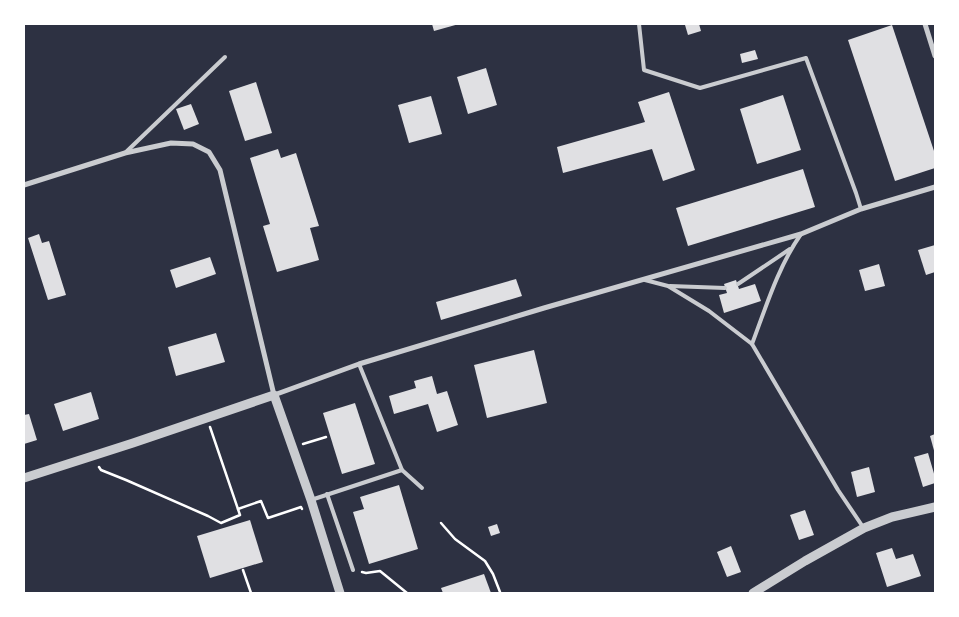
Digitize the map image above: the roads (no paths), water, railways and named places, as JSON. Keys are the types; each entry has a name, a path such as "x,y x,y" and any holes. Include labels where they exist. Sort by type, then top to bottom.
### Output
{"street":[{"path":"925,24 935,56"},
{"path":"24,185 125,153 171,143 193,144 209,152 220,170 274,395 311,500 340,593"},
{"path":"24,478 208,418 358,364 801,234 861,209 935,187"},
{"path":"753,593 864,528 892,517 935,507"}],"lane":[{"path":"639,24 644,70 700,88 806,58 861,209"},
{"path":"125,153 225,57"},
{"path":"752,344 772,290 791,249 801,234"},
{"path":"738,284 791,249"},
{"path":"645,280 668,286 725,288"},
{"path":"668,286 709,311 752,344 838,490 864,528"},
{"path":"358,364 402,470 422,488"},
{"path":"311,500 402,470"},
{"path":"327,494 353,570"}]}
